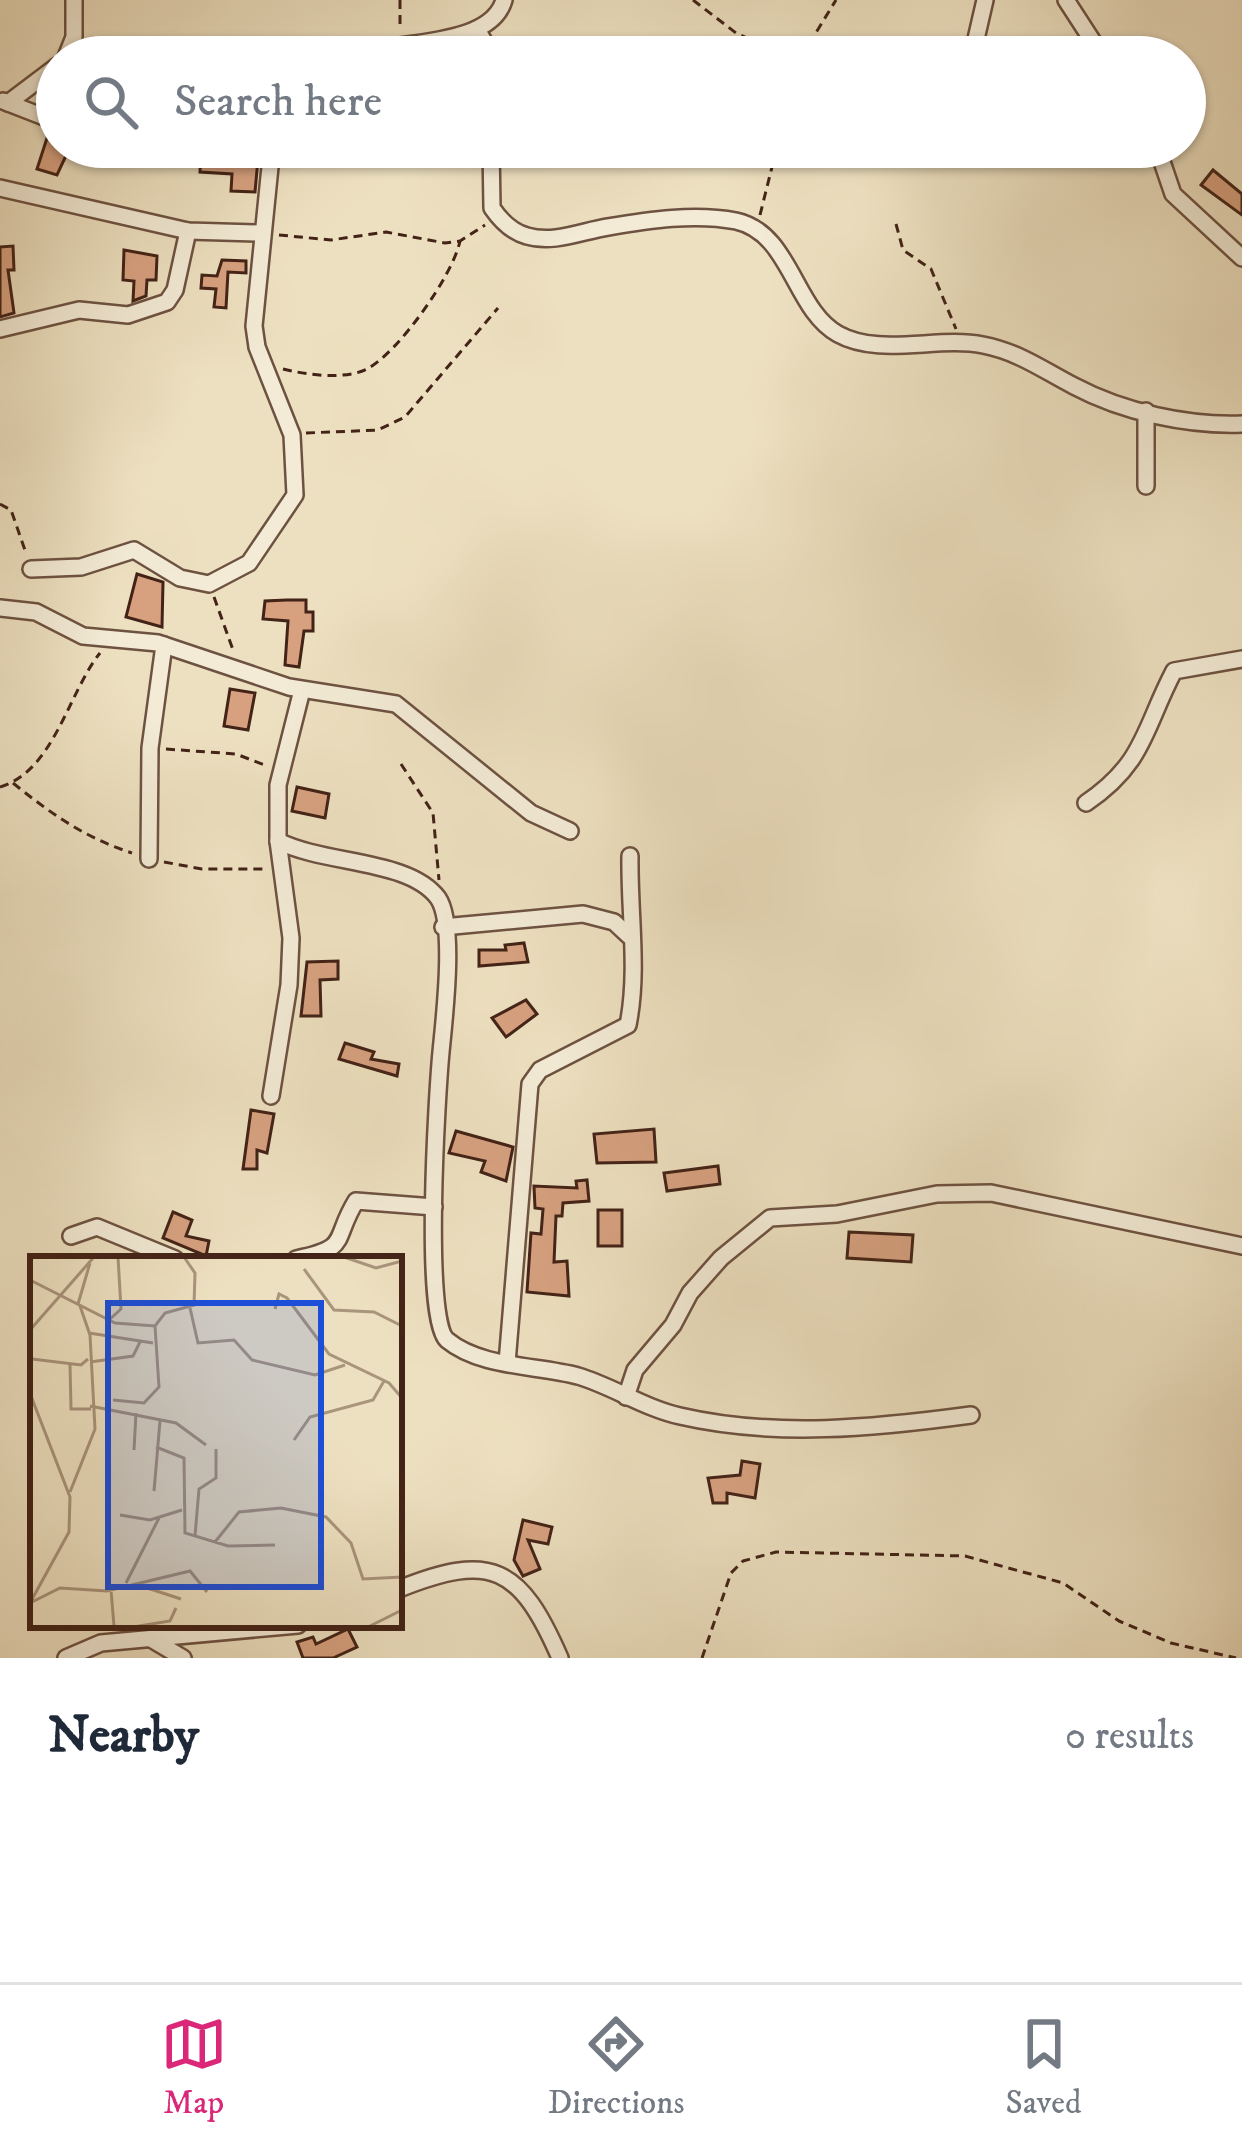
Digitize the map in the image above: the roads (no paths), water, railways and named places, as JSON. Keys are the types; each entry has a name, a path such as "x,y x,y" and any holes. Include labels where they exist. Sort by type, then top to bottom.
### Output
{"street":[{"path":"74,0 74,36"},
{"path":"447,36 478,32 494,21 504,0"},
{"path":"977,36 986,0"},
{"path":"1066,0 1089,36"},
{"path":"478,32 480,36"},
{"path":"4,101 36,80"},
{"path":"4,101 36,114"},
{"path":"32,569 81,567 134,550 180,578 209,584 249,563 295,495 292,435 254,326 269,168"},
{"path":"489,168 488,189 497,215 511,229 537,238 680,218 735,221 756,231 836,334 856,341 960,342 1016,354 1076,387 1146,411 1204,424 1242,424"},
{"path":"1164,168 1173,194 1242,258"},
{"path":"0,188 188,231 260,233"},
{"path":"0,328 79,310 128,315 167,302 176,290 188,231"},
{"path":"1146,411 1146,486"},
{"path":"0,608 36,612 75,634 164,645 302,690 407,709 434,737 531,813 570,831"},
{"path":"149,859 150,748 164,645"},
{"path":"1086,803 1115,783 1141,750 1174,671 1242,659"},
{"path":"271,1096 290,986 291,938 278,842 280,772 302,690"},
{"path":"278,842 322,859 403,872 439,900 447,994 434,1207 437,1330 464,1350 581,1377 680,1416 785,1428 900,1425 970,1415"},
{"path":"507,1363 530,1084 540,1070 628,1025 635,977 629,936 630,856"},
{"path":"443,927 583,914 614,922 629,936"},
{"path":"626,1397 635,1370 669,1330 690,1293 722,1258 770,1218 837,1214 937,1194 992,1193 1242,1246"},
{"path":"309,1256 334,1249 344,1238 356,1201 434,1207"},
{"path":"71,1236 97,1227 168,1256"},
{"path":"402,1588 447,1570 478,1566 503,1576 530,1602 560,1658"},
{"path":"100,1643 112,1628"},
{"path":"66,1658 100,1643 266,1628"},
{"path":"151,1639 183,1658"}]}
